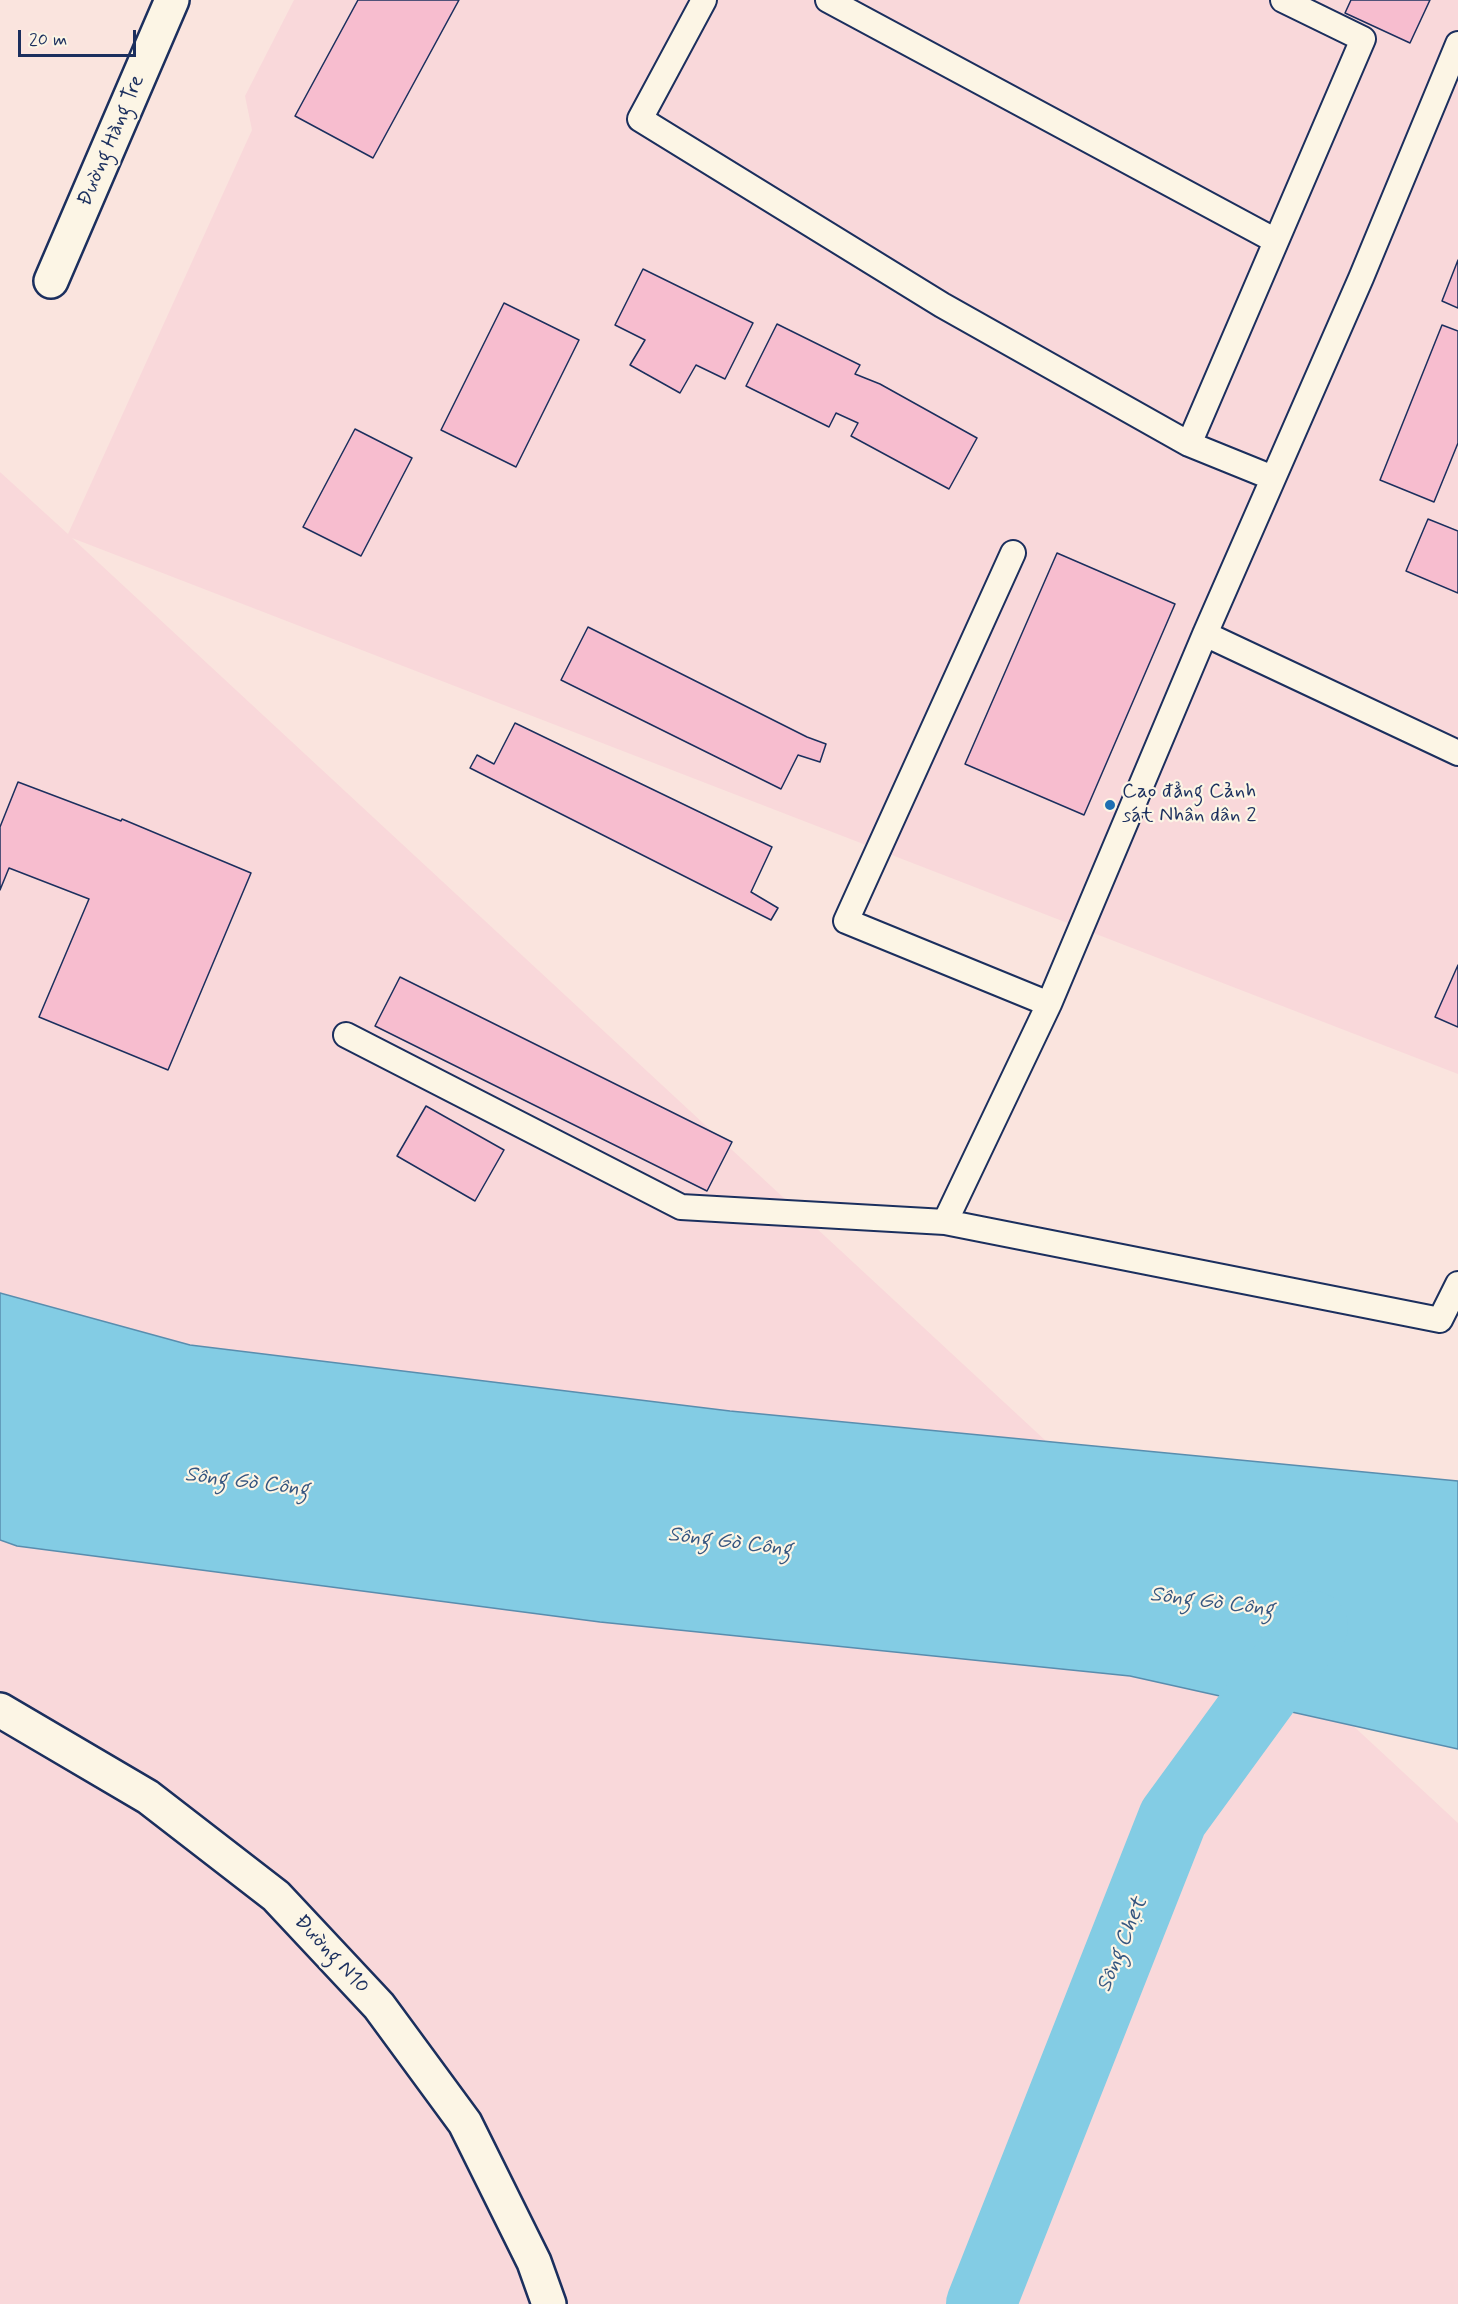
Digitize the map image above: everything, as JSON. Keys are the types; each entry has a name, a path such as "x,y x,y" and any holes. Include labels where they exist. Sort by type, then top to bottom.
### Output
{"street":[{"name":"Đường Hàng Tre","path":"51,281 172,0"},
{"name":"Đường N10","path":"0,1710 148,1797 276,1896 371,1997 465,2123 534,2262 549,2304"}],"lane":[{"path":"704,0 640,119 942,305 1189,444 1273,478"},
{"path":"828,0 1276,241"},
{"path":"1189,444 1363,39 1283,0"},
{"path":"945,1222 1049,1004 1204,634 1361,278 1458,44"},
{"path":"1013,553 846,921 1049,1004"},
{"path":"1204,634 1458,753"},
{"path":"346,1035 681,1207 945,1222 1440,1320 1458,1284"}],"shaded area":[{"path":"294,0 1458,0 1458,1074 72,538 1458,1823 1458,2304 0,2304 0,472 68,534 252,130 245,96"}],"water":[{"name":"Sông Gò Công","path":"0,1293 190,1345 730,1411 1458,1481 1458,1749 1130,1676 600,1622 17,1546 0,1540"}],"building":[{"path":"358,0 459,0 373,158 295,116"},
{"path":"1351,0 1430,0 1410,43 1345,13"},
{"path":"1458,260 1458,308 1442,301"},
{"path":"643,269 753,323 725,379 696,365 680,393 630,365 645,340 615,325"},
{"path":"504,303 579,340 516,467 441,430"},
{"path":"777,324 860,365 855,374 880,384 977,438 949,489 851,436 858,423 836,413 829,427 746,386"},
{"path":"1442,325 1458,331 1458,443 1434,502 1380,480"},
{"path":"355,429 412,458 361,556 303,527"},
{"path":"1428,519 1458,531 1458,593 1406,571"},
{"path":"1057,553 1175,604 1084,815 965,764"},
{"path":"588,627 807,737 826,744 820,762 798,755 781,789 561,680"},
{"path":"515,723 772,847 751,892 778,908 771,920 470,768 477,755 494,764"},
{"path":"18,782 121,821 122,819 251,873 168,1070 39,1017 89,899 9,868 0,890 0,827"},
{"path":"1458,965 1458,1027 1435,1017"},
{"path":"400,977 732,1142 707,1191 375,1026"},
{"path":"426,1106 504,1150 475,1201 397,1156"}],"waterway":[{"name":"Sông Chẹt","path":"981,2304 1173,1818 1313,1626"}],"place":[{"name":"Cao đẳng Cảnh sát Nhân dân 2","path":"1110,805"}]}
